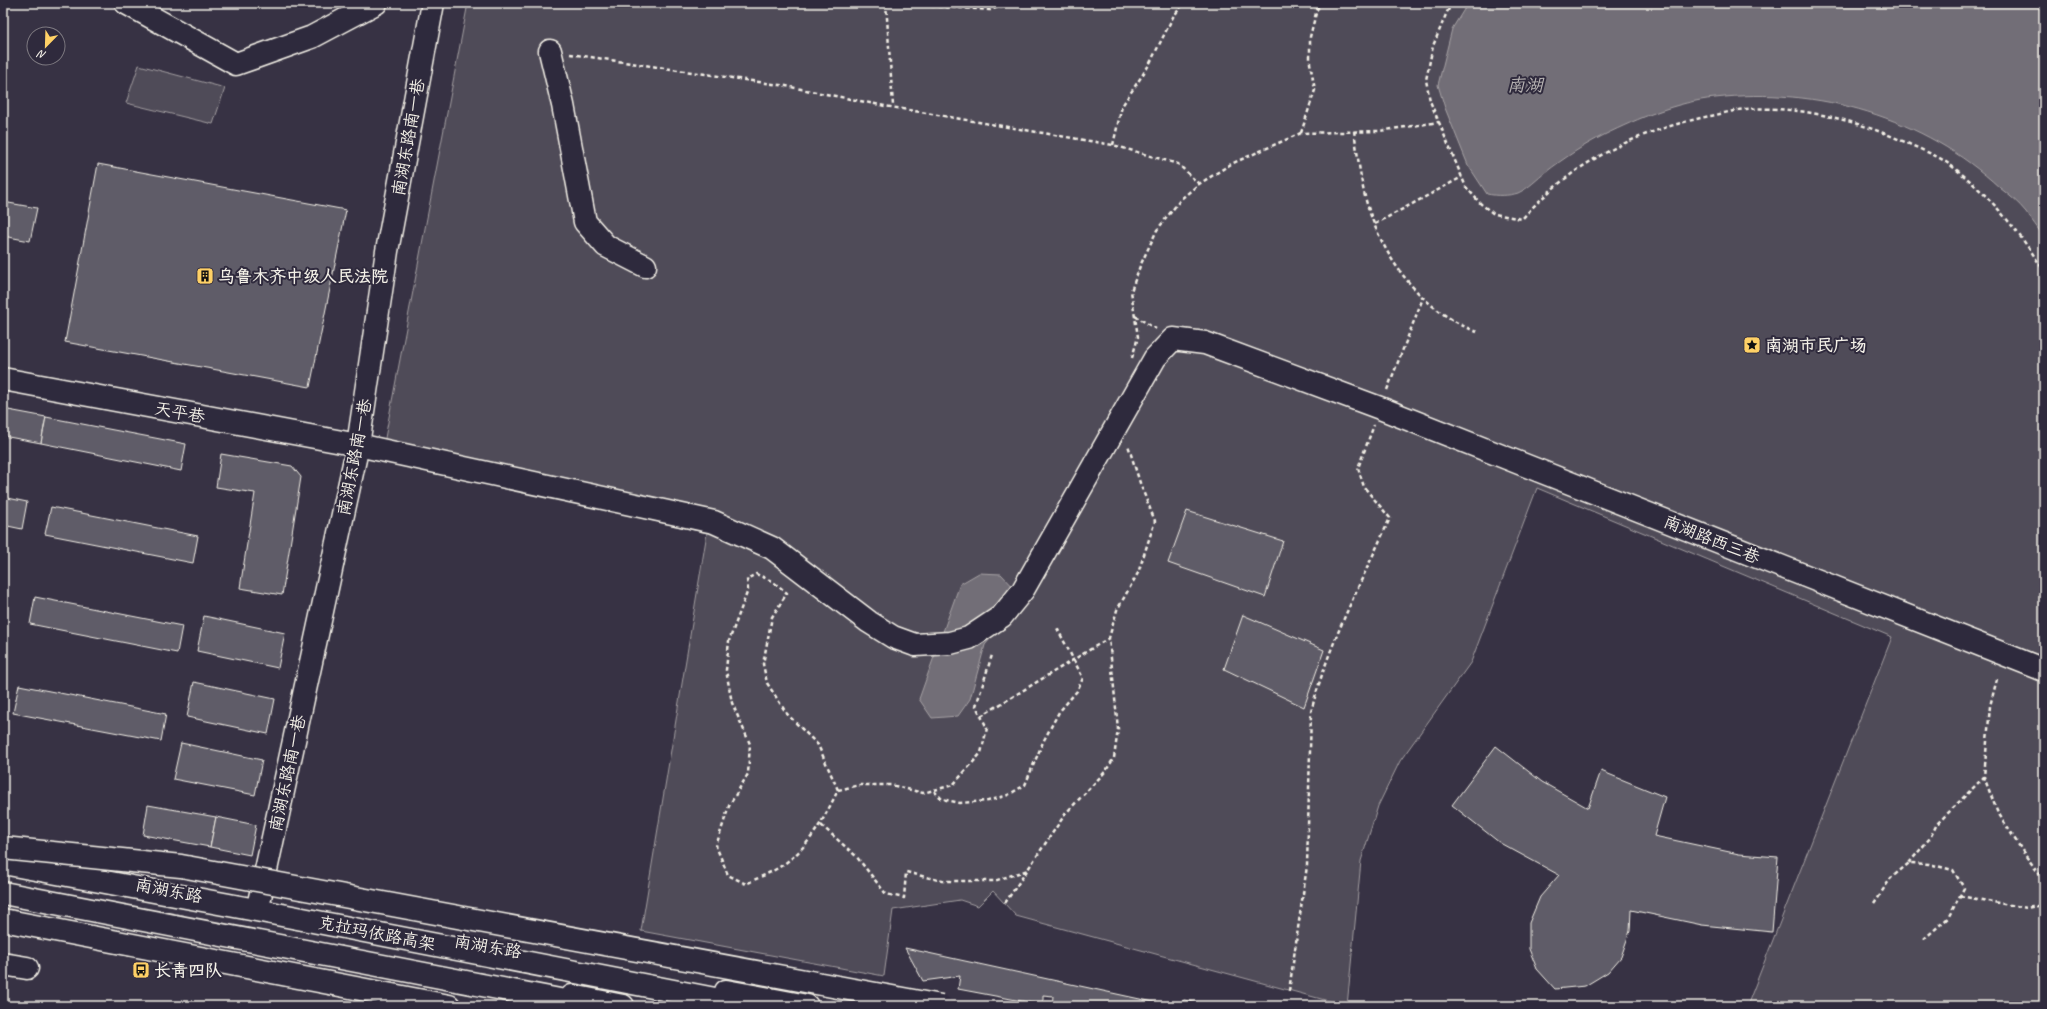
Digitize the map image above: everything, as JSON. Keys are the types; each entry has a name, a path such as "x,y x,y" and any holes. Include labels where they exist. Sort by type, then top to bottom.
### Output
{"main road":[{"path":"126,3 236,64 312,37 376,3"},
{"name":"南湖东路南一巷","path":"258,907 358,445 387,251 433,3"},
{"path":"550,50 563,105 585,222 606,246 644,266"},
{"name":"天平巷","path":"3,379 358,445 714,522 772,548 869,622 893,637 915,645 950,643 968,638 1002,616 1023,590 1155,358 1173,339"},
{"name":"南湖路西三巷","path":"1173,339 1205,343 1380,408 2044,670"},
{"path":"3,848 181,866 941,1006"},
{"name":"南湖东路","path":"3,858 258,907 479,944 807,1006"},
{"name":"克拉玛依路高架","path":"3,863 256,910 751,1006"},
{"name":"南湖东路","path":"3,889 623,1006"},
{"name":"克拉玛依路高架","path":"3,893 590,1006"},
{"path":"3,920 449,1006"},
{"path":"3,964 27,968"}],"path":[{"path":"893,106 887,3 990,10 1010,3"},
{"path":"1113,145 1122,106 1149,65 1173,17 1184,3"},
{"path":"1302,3 1317,10"},
{"path":"1301,133 1315,90 1310,63 1310,37 1317,10 1324,3"},
{"path":"1453,3 1447,12 1433,46 1426,80 1430,101 1466,187 1481,204 1494,214 1522,219 1536,204 1559,184 1593,159 1632,138 1680,122 1746,109 1807,112 1847,121 1891,136 1945,162 1989,198 2025,240 2044,271"},
{"path":"550,50 786,86 1113,145 1178,164 1199,184"},
{"path":"1130,364 1138,336 1131,291 1140,266 1156,230 1181,199 1199,184 1231,164 1301,133 1379,131 1439,122"},
{"path":"1354,131 1367,203 1386,248 1400,273 1423,298 1458,325 1476,332"},
{"path":"1375,224 1462,177"},
{"path":"1289,991 1307,866 1311,712 1317,688 1333,645 1390,518 1364,487 1358,468 1423,298"},
{"path":"1135,316 1173,339"},
{"path":"1005,903 1066,813 1106,772 1114,758 1118,729 1109,638 1117,610 1138,573 1155,521 1141,486 1121,418"},
{"path":"756,574 772,581 787,593 772,617 763,664 767,683 787,714 818,745 838,790 821,825 804,845 782,866 746,884 728,875 716,846 729,806 748,774 750,744 732,703 726,670 729,641 748,590 747,579 756,574"},
{"path":"934,790 942,798 960,804 988,801 1008,795 1025,785 1043,742 1056,718 1076,691 1083,678 1056,626"},
{"path":"981,716 1109,638"},
{"path":"838,790 860,785 891,785 923,793 953,785 981,753 987,728 976,706 992,655"},
{"path":"1997,679 1990,706 1984,777 1997,811 2025,855 2044,880"},
{"path":"1874,903 1890,878 1909,863 1930,838 1937,824 1984,777"},
{"path":"821,825 856,856 886,894 904,898 906,872 942,881 994,881 1028,870"},
{"path":"1909,863 1929,864 1953,870 1964,888 1948,918 1924,939"},
{"path":"1960,896 2026,908 2044,905"}],"shaded area":[{"path":"468,3 2044,3 2044,1006 1747,1006 1892,637 1537,488 1471,662 1400,761 1378,806 1361,861 1347,1006 1016,916 993,891 978,906 960,900 893,910 884,976 641,931 707,533 381,459"},
{"path":"139,65 225,88 213,124 126,103"}],"water":[{"name":"南湖","path":"1468,3 2044,3 2044,237 2026,212 2014,199 1970,163 1938,142 1904,125 1868,112 1830,102 1792,97 1754,96 1715,98 1672,107 1631,123 1589,143 1574,152 1518,193 1511,195 1487,194 1468,165 1445,108 1438,85 1452,29"},
{"path":"979,573 1001,574 1017,591 1011,614 985,645 970,699 958,716 932,718 919,699 960,584"}],"building":[{"name":"乌鲁木齐中级人民法院","path":"98,164 346,210 310,387 65,342"},
{"path":"3,202 37,208 30,241 3,236"},
{"path":"3,409 46,417 41,443 3,436"},
{"path":"46,417 186,444 181,471 41,443"},
{"path":"221,454 292,466 301,477 282,595 240,588 255,493 216,487"},
{"path":"3,497 27,502 22,529 3,525"},
{"path":"51,507 198,536 193,563 45,534"},
{"path":"1187,511 1283,541 1265,597 1168,563"},
{"path":"35,597 182,626 177,653 30,624"},
{"path":"1243,615 1324,650 1304,707 1224,669"},
{"path":"204,616 285,633 278,668 197,651"},
{"path":"194,682 275,699 268,734 187,717"},
{"path":"19,685 166,714 161,741 13,713"},
{"path":"181,743 262,760 255,795 173,779"},
{"path":"1496,746 1542,782 1588,808 1601,771 1665,797 1654,836 1739,854 1778,857 1772,932 1702,925 1631,910 1630,931 1621,957 1608,972 1585,986 1555,989 1537,969 1529,949 1529,923 1540,897 1559,875 1500,843 1452,805"},
{"path":"148,805 216,817 210,847 143,835"},
{"path":"216,817 256,825 250,855 210,847"},
{"path":"905,948 1172,1006 1052,1006 1053,996 1043,995 1043,1005 958,989 960,976 923,981"},
{"path":"1184,1000 1214,1006 1176,1006"}],"place":[{"name":"乌鲁木齐中级人民法院","path":"205,276"},
{"name":"南湖市民广场","path":"1752,345"},
{"name":"长青四队","path":"141,970"}]}
